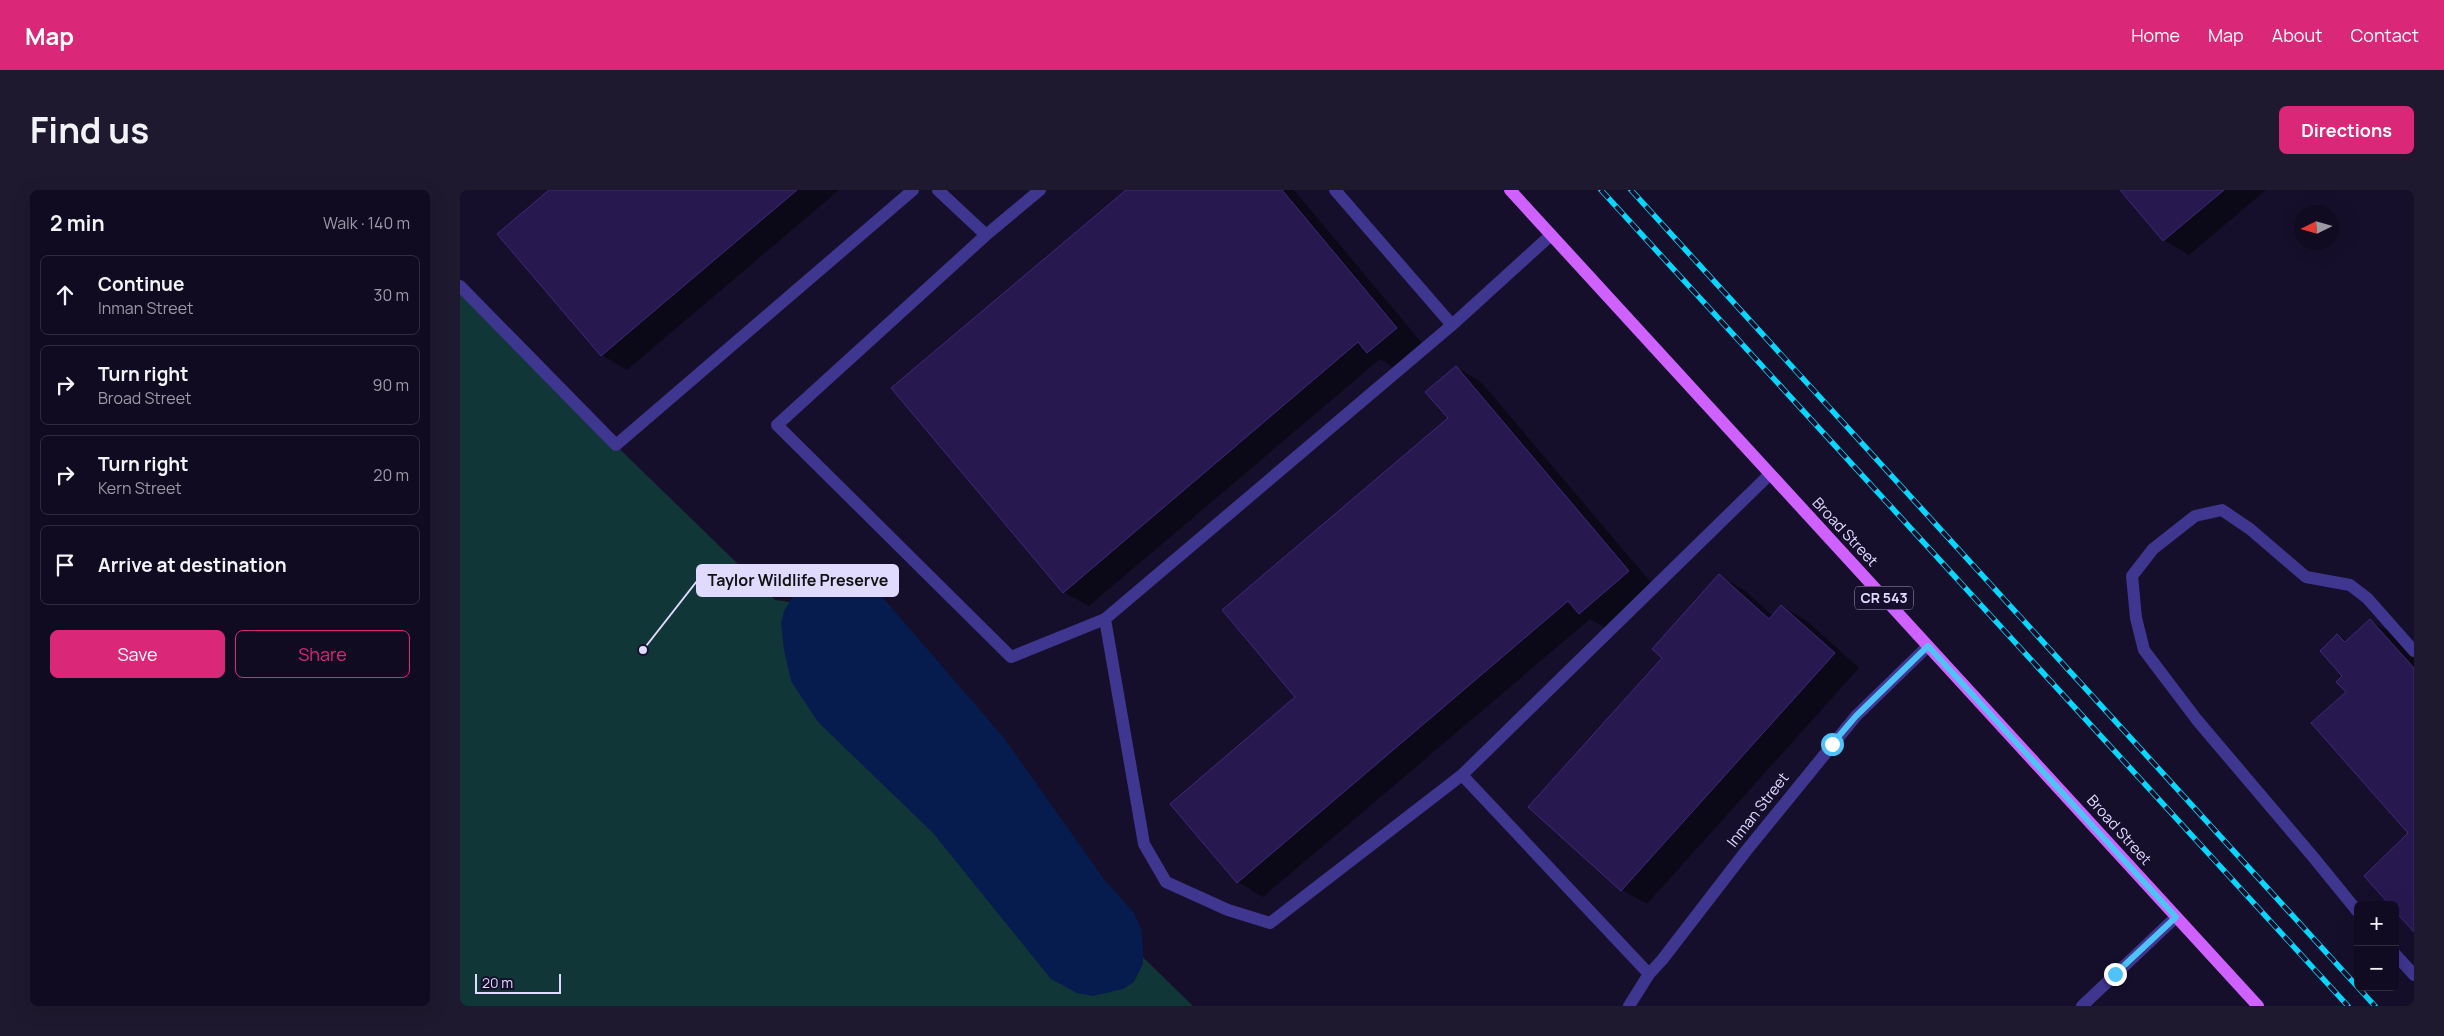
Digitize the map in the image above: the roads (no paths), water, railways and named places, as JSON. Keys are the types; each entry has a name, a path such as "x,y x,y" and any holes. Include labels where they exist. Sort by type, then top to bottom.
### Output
{"main road":[{"name":"Broad Street","path":"1510,190 2258,1006"}],"street":[{"path":"460,286 616,445 913,190"},
{"path":"938,190 986,235"},
{"path":"1040,190 986,235 777,425 1011,657 1105,619 1452,325 1551,235"},
{"path":"1335,190 1452,325"},
{"path":"1105,619 1144,844 1166,882 1228,910 1270,923 1462,775 1770,474"},
{"path":"2354,907 2197,720 2144,650 2136,618 2132,576 2153,549 2194,516 2222,510 2250,529 2306,577 2350,585 2368,598 2414,651"},
{"name":"Inman Street","path":"1629,1006 1649,974 1856,716 1928,646"},
{"path":"1462,775 1649,974"},
{"path":"2082,1006 2176,917"},
{"path":"2399,958 2414,975"}],"water":[{"path":"836,564 857,574 884,599 1004,738 1103,878 1134,913 1141,929 1143,964 1134,982 1123,989 1093,996 1077,993 1051,979 933,833 818,722 791,681 784,650 781,623 784,611 798,589 817,569"}],"railway":[{"path":"1601,190 2348,1006"},
{"path":"1631,190 2375,1006"}],"place":[{"name":"Taylor Wildlife Preserve","path":"643,650"}]}
